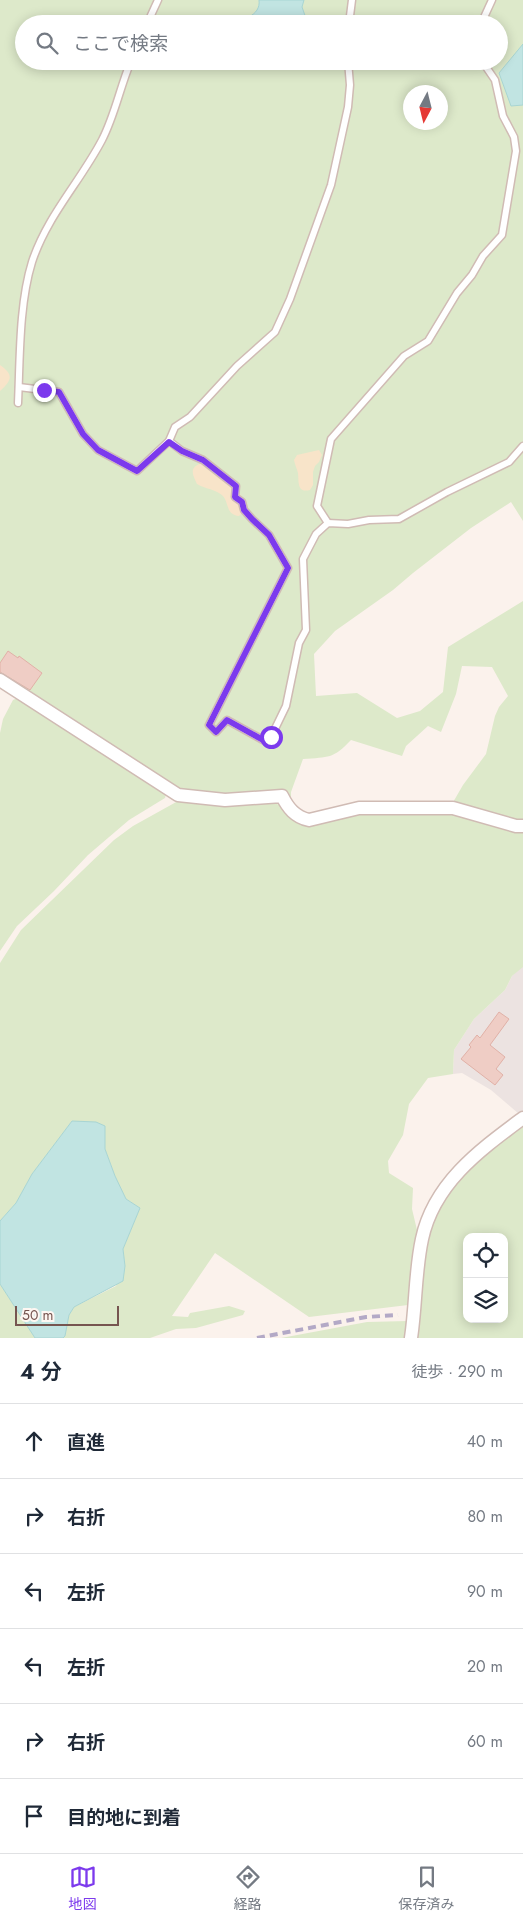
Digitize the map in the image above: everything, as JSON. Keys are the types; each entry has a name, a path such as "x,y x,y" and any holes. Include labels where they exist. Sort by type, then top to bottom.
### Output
{"street":[{"path":"0,680 178,795 225,800 282,796 293,813 300,818 308,820 359,808 453,808 516,826 523,826"},
{"path":"411,1338 422,1240 433,1206 447,1184 461,1168 523,1118"}],"lane":[{"path":"152,15 158,0"},
{"path":"350,15 352,0"},
{"path":"486,15 492,0"},
{"path":"18,403 22,316 32,263 47,226 102,141 115,112 128,70"},
{"path":"19,387 59,392 83,434 98,450 137,471 169,442 175,427 190,417 237,366 275,332 283,316 331,185 348,107 350,85 349,70"},
{"path":"328,523 317,506 331,439 404,356 428,341 457,293 472,275 482,256 502,235 516,151 514,138 503,116 495,80 488,70"},
{"path":"169,442 182,451 203,460 236,486 235,497 242,502 244,510 252,519 269,535 288,568 209,725 216,732 227,720 263,740 271,737 286,706 299,643 306,630 303,559 316,534 328,523 348,524 369,520 399,519 418,510 446,492 509,462 523,446"}],"shaded area":[{"path":"523,967 523,1111 519,1114 491,1090 462,1073 453,1074 454,1050 474,1019 505,990 512,976"}],"green space":[{"path":"0,0 523,0 523,521 511,502 471,528 393,590 335,631 314,654 316,696 357,693 397,718 420,711 443,692 448,647 523,601 523,821 452,804 463,785 486,754 495,716 499,707 508,696 492,667 462,666 456,694 441,732 428,726 406,746 402,756 351,740 340,751 330,756 303,759 291,792 291,801 175,788 0,676"},
{"path":"20,697 167,791 165,798 129,820 88,855 17,926 0,951 0,733 3,719 13,700"},
{"path":"178,801 231,806 273,802 283,807 301,825 360,812 449,811 523,830 523,967 512,976 505,990 474,1019 454,1050 453,1074 428,1078 409,1104 403,1135 388,1161 389,1173 413,1188 412,1209 417,1230 408,1305 309,1317 215,1253 172,1316 188,1317 190,1313 229,1306 245,1311 243,1315 196,1328 176,1329 150,1338 63,1338 69,1315 74,1307 116,1286 125,1266 123,1249 140,1208 126,1199 115,1176 105,1149 105,1126 72,1121 32,1174 16,1203 0,1221 0,963 21,930 114,840 133,826"},
{"path":"523,1123 523,1338 416,1338 427,1242 438,1207 466,1170"},
{"path":"0,1284 35,1338 0,1338"},
{"path":"408,1321 406,1338 281,1338 367,1322"}],"sand":[{"path":"0,365 8,372 10,378 0,391"},
{"path":"319,450 322,455 313,472 313,485 310,490 303,490 300,486 294,460 297,455"},
{"path":"202,463 206,464 237,490 244,500 243,512 239,516 230,511 223,496 214,490 197,484 193,469"}],"water":[{"path":"259,0 304,0 302,7 305,15 252,15 259,5"},
{"path":"523,44 523,105 511,106 499,73 501,70 508,70 508,62"},
{"path":"72,1121 96,1122 105,1126 105,1149 115,1176 126,1199 140,1208 123,1249 125,1266 123,1281 74,1307 69,1315 63,1338 35,1338 0,1284 0,1221 16,1203 32,1174"}],"building":[{"path":"8,651 18,658 19,656 42,673 30,690 0,672 0,663"},
{"path":"499,1012 509,1019 490,1045 505,1057 496,1069 503,1075 495,1085 461,1059 471,1047 469,1045 477,1035 480,1038"}],"railway":[{"path":"257,1338 366,1317 398,1315"}],"route":[{"path":"44,390 59,392 83,434 98,450 137,471 169,442 182,451 203,460 216,472 231,480 236,486 235,497 242,502 244,510 252,519 269,535 288,568 209,725 216,732 227,720 263,740 271,737"}]}
